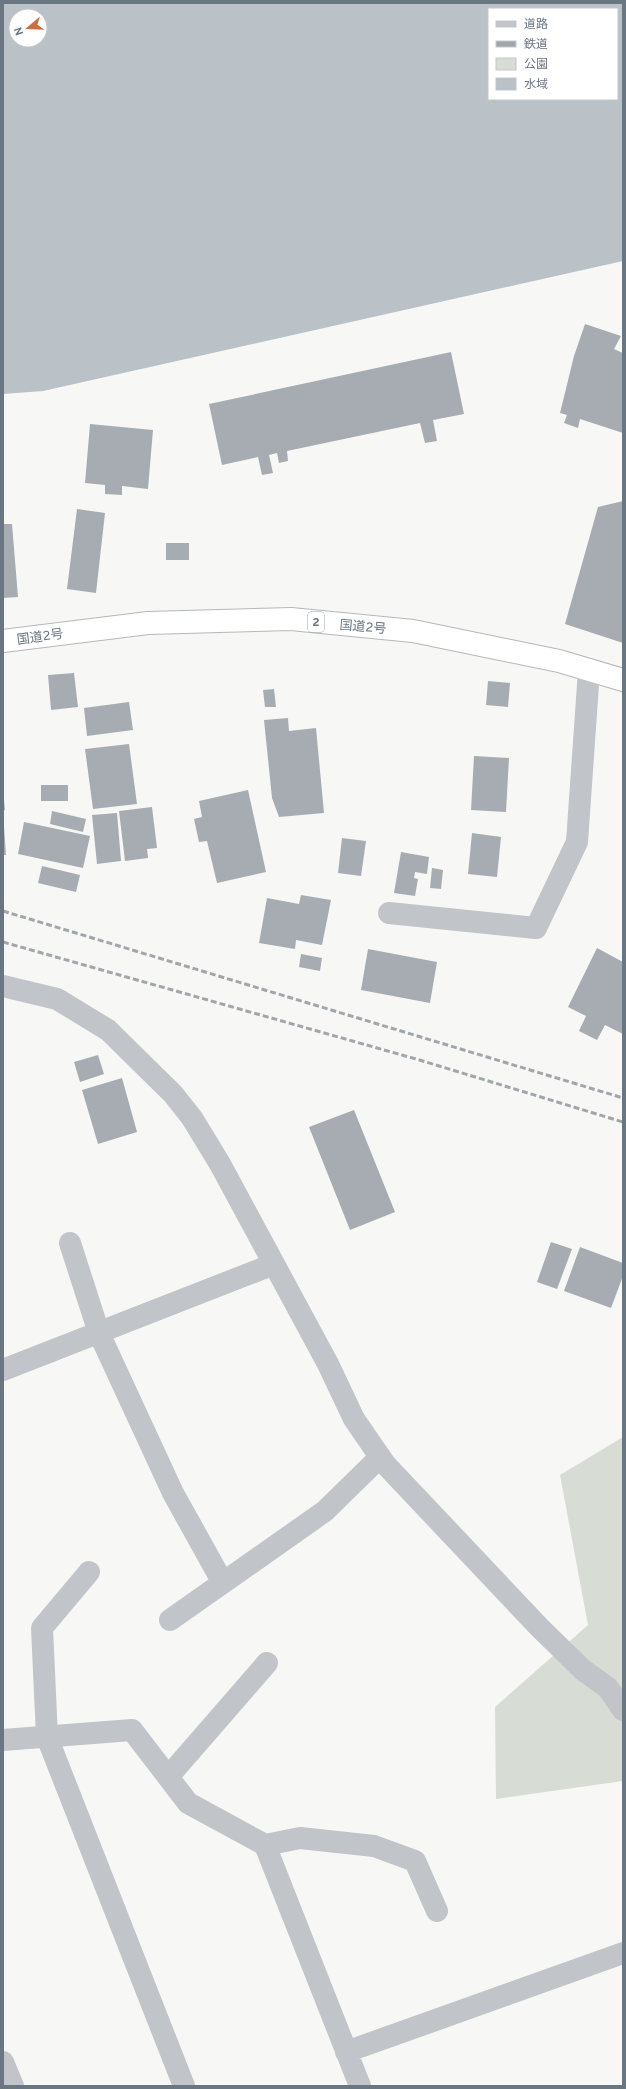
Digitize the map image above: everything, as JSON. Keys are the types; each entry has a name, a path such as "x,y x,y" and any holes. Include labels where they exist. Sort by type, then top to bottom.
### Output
{"highway":[{"name":"国道2号","path":"3,641 148,623 291,619 413,631 559,661 623,680"}],"street":[{"path":"389,913 536,928 577,842 589,670"},
{"path":"3,986 56,999 108,1030 152,1071 173,1094 192,1118 220,1164 328,1364 354,1419 380,1456 462,1547 540,1628 583,1670 608,1688 623,1710"},
{"path":"70,1242 99,1333 173,1493 223,1582"},
{"path":"3,1370 274,1264"},
{"path":"170,1620 325,1511 380,1456"},
{"path":"89,1572 42,1628 47,1737 184,2086"},
{"path":"168,1777 267,1663"},
{"path":"3,1740 132,1730 188,1803 265,1845 300,1838 374,1846 415,1861 437,1911"},
{"path":"265,1845 360,2086"},
{"path":"346,2052 623,1953"},
{"path":"3,2062 13,2086"}],"green space":[{"path":"623,1437 623,1781 496,1799 495,1707 588,1625 560,1475"}],"water":[{"path":"3,3 623,3 623,261 43,391 3,394"}],"building":[{"path":"585,324 621,336 614,349 623,353 623,433 580,419 578,428 564,423 567,415 560,413 574,356"},
{"path":"451,352 464,414 433,420 437,441 425,443 420,423 287,451 288,461 279,463 277,453 269,455 273,473 262,475 258,457 222,465 209,404"},
{"path":"90,424 153,430 148,489 122,486 122,495 105,494 105,485 85,483"},
{"path":"623,501 623,643 565,624 598,507"},
{"path":"77,509 105,513 96,593 67,589"},
{"path":"3,524 12,524 18,597 3,598"},
{"path":"166,543 189,543 189,560 166,560"},
{"path":"74,673 78,707 51,710 48,675"},
{"path":"488,681 510,683 508,707 486,705"},
{"path":"274,689 276,707 265,707 263,690"},
{"path":"129,702 133,730 87,736 84,708"},
{"path":"288,718 289,731 316,728 324,813 279,817 272,798 264,720"},
{"path":"129,744 137,804 93,809 85,749"},
{"path":"474,756 509,758 506,812 471,810"},
{"path":"41,785 68,785 68,801 41,801"},
{"path":"248,790 266,872 217,883 207,841 199,842 194,819 202,817 199,801"},
{"path":"3,800 5,810 3,811"},
{"path":"152,807 157,848 147,849 148,858 125,861 119,811"},
{"path":"52,811 86,819 83,832 50,824"},
{"path":"117,813 121,861 97,864 92,815"},
{"path":"24,822 90,836 83,868 18,854"},
{"path":"4,826 6,855 3,855"},
{"path":"472,833 501,837 497,877 468,874"},
{"path":"342,838 366,841 361,876 338,873"},
{"path":"401,852 429,857 427,874 415,872 414,878 418,879 415,896 394,893"},
{"path":"42,866 80,875 76,892 38,883"},
{"path":"432,868 443,870 441,889 430,888"},
{"path":"301,895 331,900 322,945 296,940 295,949 259,943 267,898 299,904"},
{"path":"597,948 623,962 623,1034 605,1025 597,1040 579,1031 586,1016 568,1007"},
{"path":"368,949 437,962 430,1003 361,990"},
{"path":"301,954 322,958 320,971 299,967"},
{"path":"98,1055 104,1074 80,1082 74,1062"},
{"path":"122,1078 137,1132 98,1144 82,1090"},
{"path":"354,1110 395,1212 350,1230 309,1127"},
{"path":"551,1242 572,1249 557,1289 537,1282"},
{"path":"580,1247 623,1263 623,1276 611,1308 564,1291"}],"railway":[{"path":"3,911 623,1098"},
{"path":"3,942 416,1059 623,1122"}]}
